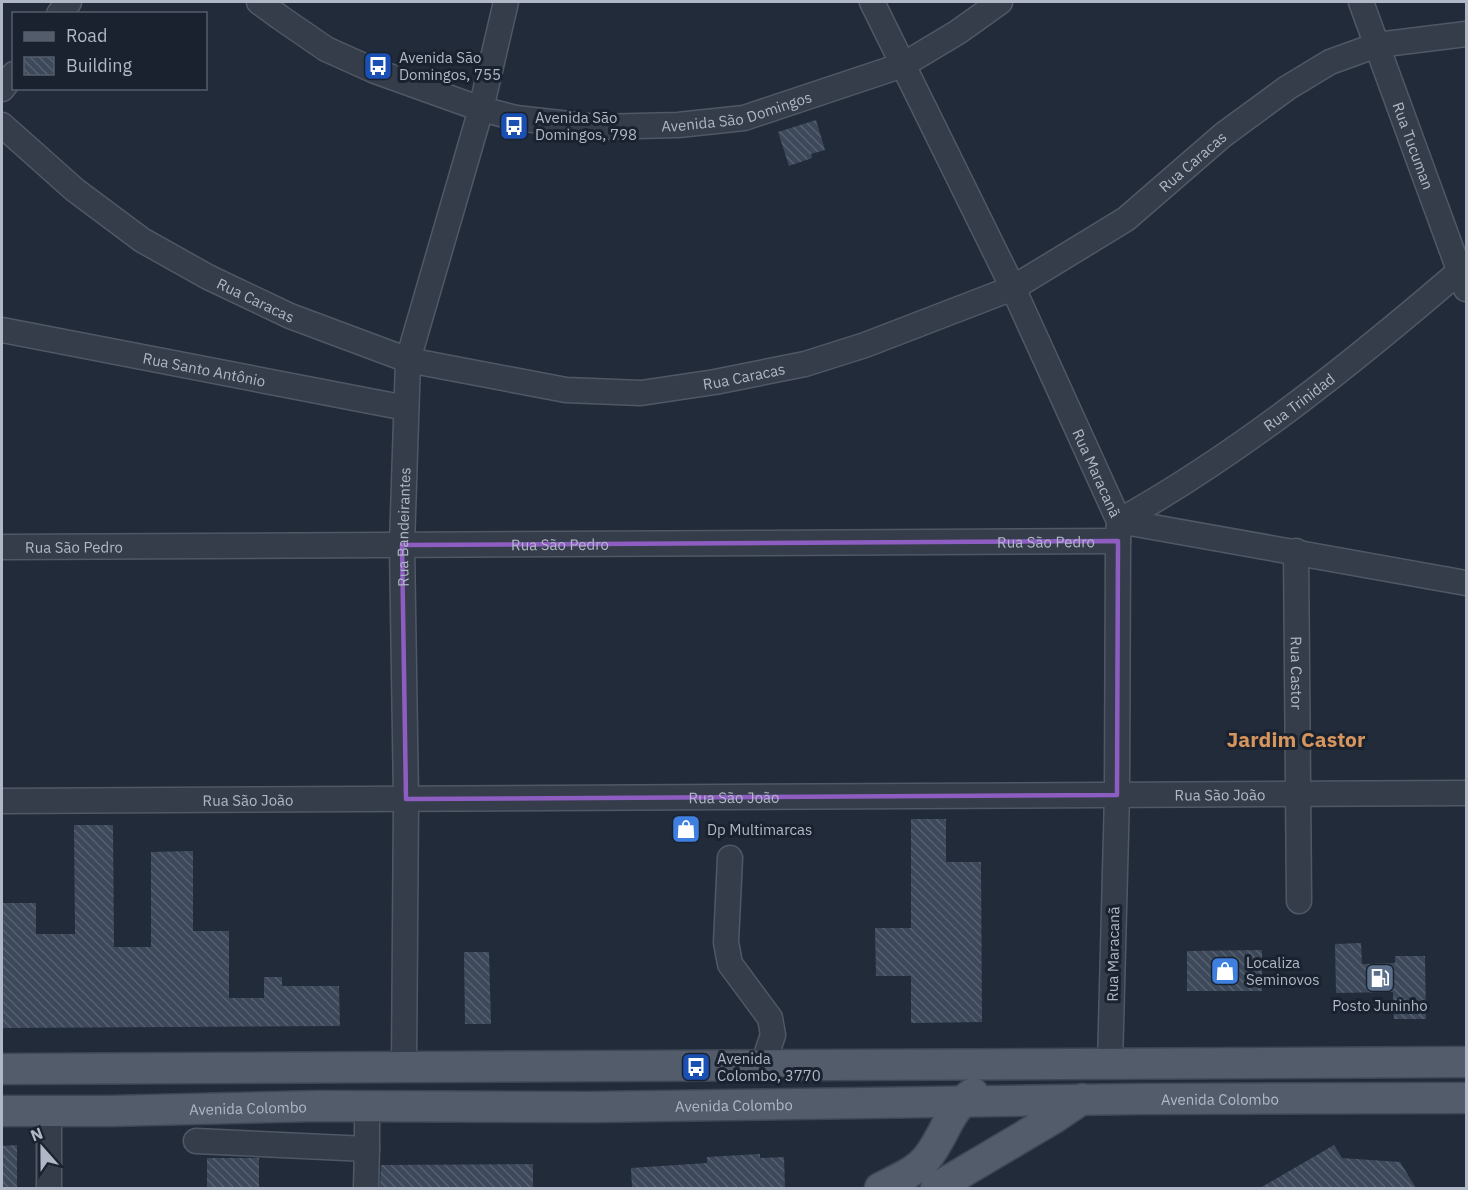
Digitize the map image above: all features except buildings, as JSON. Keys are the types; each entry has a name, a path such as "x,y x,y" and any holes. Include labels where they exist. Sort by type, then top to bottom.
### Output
{"main road":[{"path":"2,1069 1467,1062"},
{"path":"936,1188 1082,1100 1110,1064"},
{"path":"880,1188 916,1168 927,1158 960,1102 976,1092 1004,1080 1029,1074 1110,1064"},
{"path":"705,1104 742,1086 762,1067"},
{"path":"109,1112 131,1088 142,1068"},
{"name":"Avenida Colombo","path":"2,1112 1467,1098"}],"street":[{"name":"Avenida São Domingos","path":"259,2 327,49 375,71 481,109 516,118 596,127 678,125 744,118 903,65 958,32 1000,2"},
{"name":"Rua Bandeirantes","path":"404,1067 406,799 402,545 408,360 481,109 506,2"},
{"name":"Rua Maracanã","path":"872,2 1013,288 1119,531 1118,795 1110,1064"},
{"name":"Rua Tucuman","path":"1361,2 1465,277"},
{"name":"Rua Caracas","path":"2,125 75,190 152,245 208,277 290,316 408,360 566,390 641,393 715,382 805,364 865,345 1013,288 1126,219 1223,135 1287,88 1330,62 1377,45 1467,34"},
{"path":"2,89 12,76"},
{"name":"Rua Trinidad","path":"1119,531 1320,386 1465,277"},
{"name":"Rua Santo Antônio","path":"2,330 406,408"},
{"path":"1173,491 1169,510 1173,530"},
{"name":"Rua São Pedro","path":"2,547 402,545 1173,530 1467,583"},
{"name":"Rua Castor","path":"1296,551 1299,901"},
{"name":"Rua São João","path":"2,801 1467,793"},
{"path":"730,858 726,942 730,964 770,1018 772,1035 762,1067"},
{"path":"366,1188 368,1107"},
{"path":"49,1112 50,1188"},
{"path":"196,1141 367,1149"}],"highlighted area":[{"path":"1118,541 1117,795 406,799 402,545"}],"place":[{"name":"Avenida São Domingos, 755","path":"378,66"},
{"name":"Avenida São Domingos, 798","path":"514,126"},
{"name":"Dp Multimarcas","path":"686,829"},
{"name":"Localiza Seminovos","path":"1225,971"},
{"name":"Posto Juninho","path":"1380,978"},
{"name":"Avenida Colombo, 3770","path":"696,1067"}],"district":[{"name":"Jardim Castor","path":"1296,739"}]}
